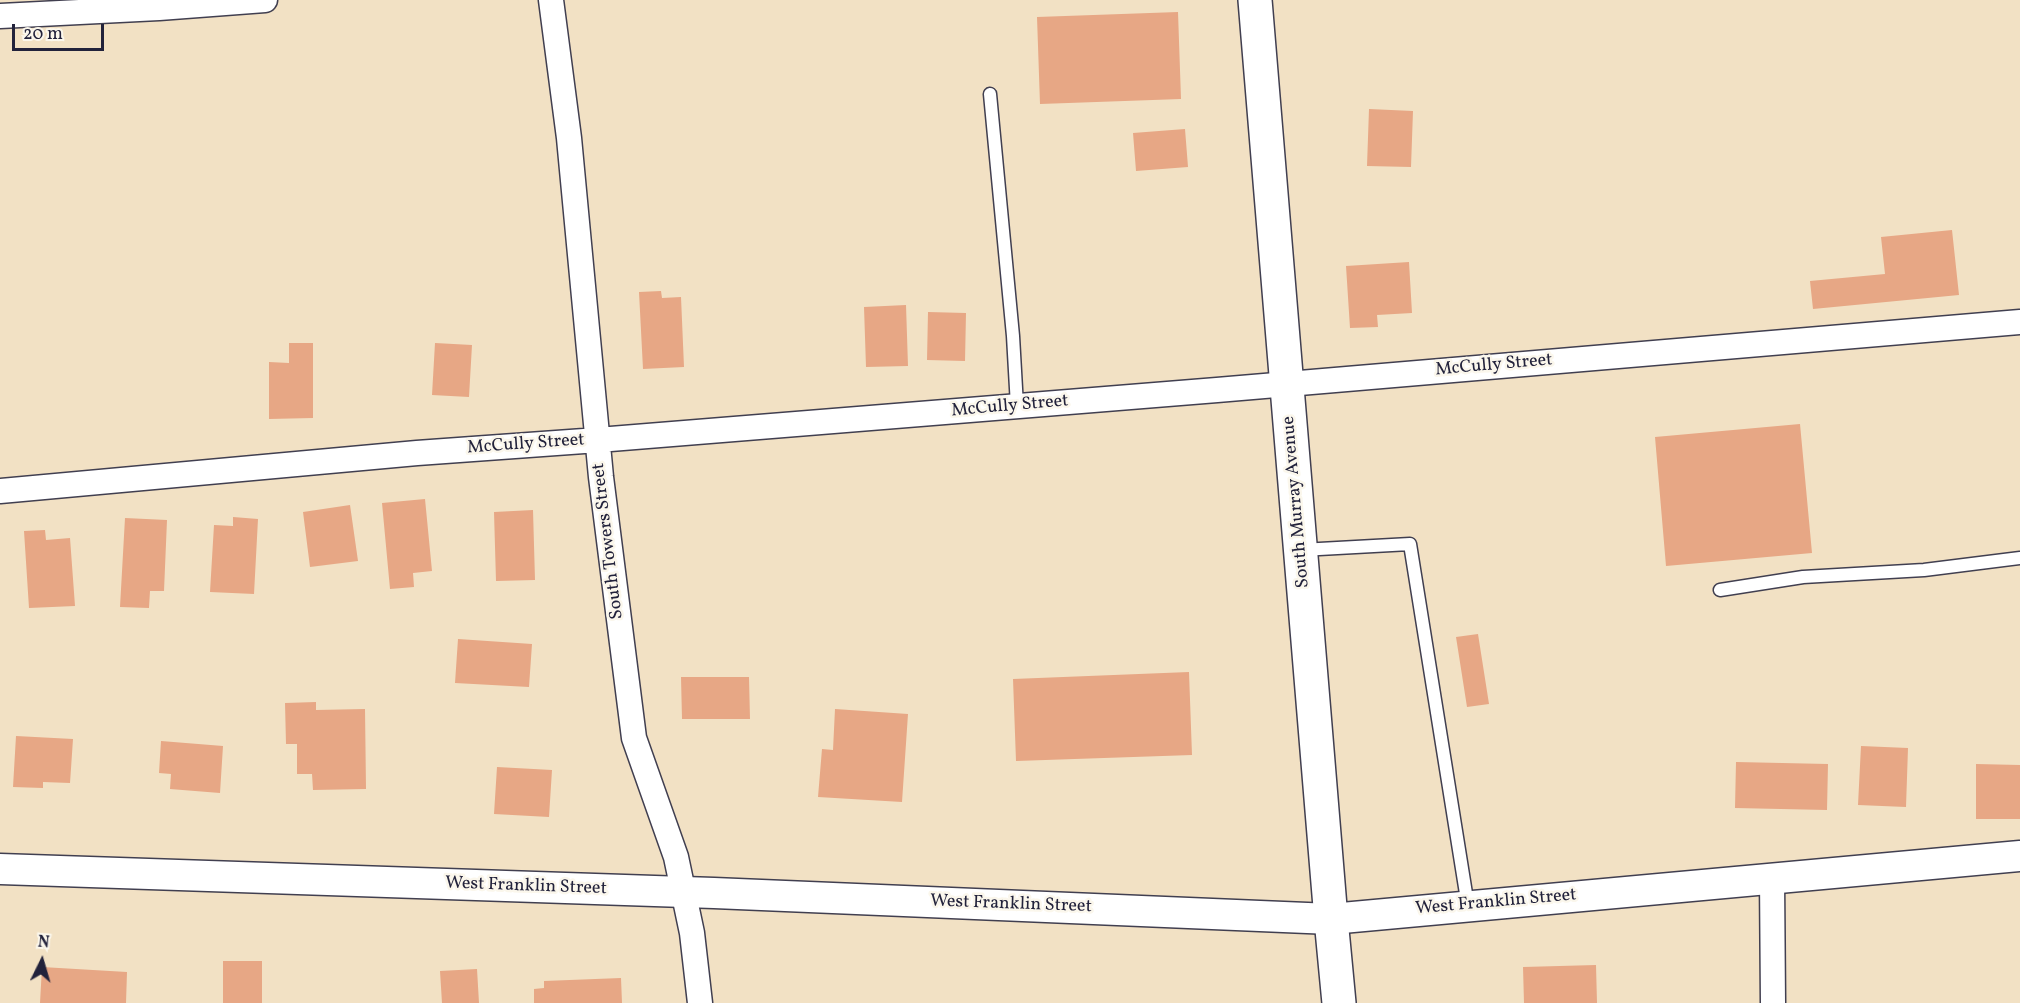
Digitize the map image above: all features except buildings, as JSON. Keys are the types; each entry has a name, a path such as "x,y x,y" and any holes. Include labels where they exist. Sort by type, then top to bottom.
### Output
{"main road":[{"name":"South Murray Avenue","path":"1255,0 1339,1003"}],"street":[{"path":"0,16 265,0"},
{"name":"South Towers Street","path":"551,0 569,138 598,440 634,738 676,857 692,933 700,1003"},
{"name":"McCully Street","path":"0,491 417,453 1287,384 2020,322"},
{"name":"West Franklin Street","path":"0,868 1331,918 2020,856"},
{"path":"1772,878 1773,1003"}],"lane":[{"path":"990,94 1013,336 1017,406"},
{"path":"1301,550 1410,544 1468,906"},
{"path":"1720,590 1803,577 1924,570 2020,558"}]}
